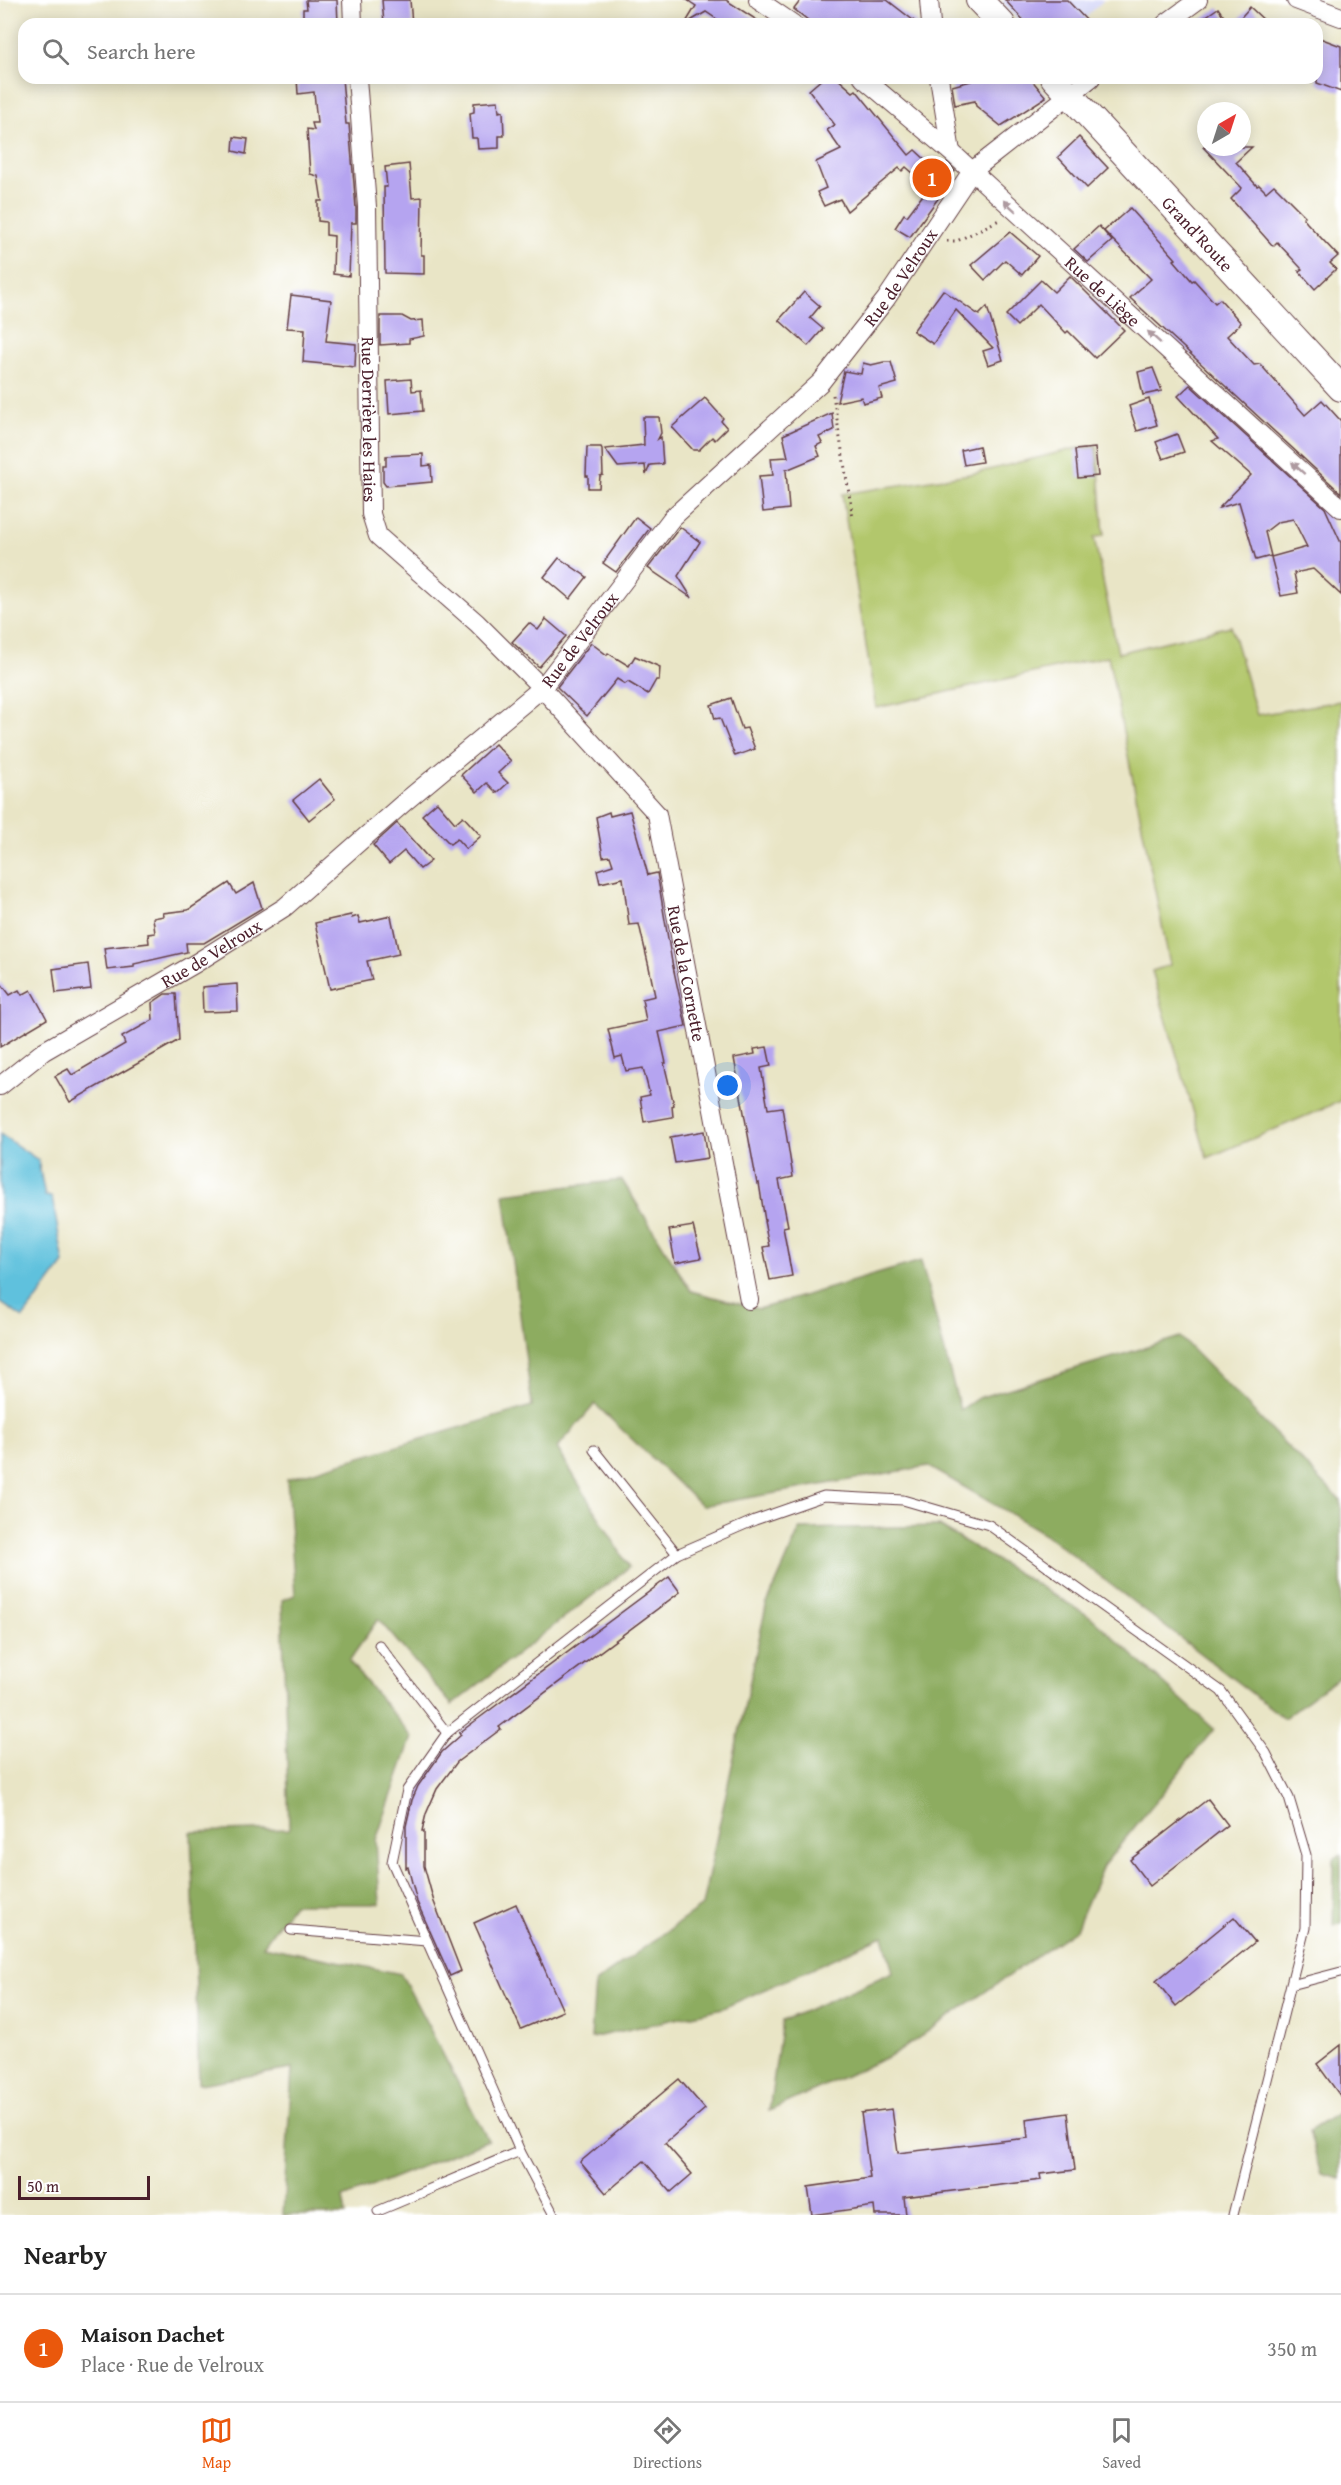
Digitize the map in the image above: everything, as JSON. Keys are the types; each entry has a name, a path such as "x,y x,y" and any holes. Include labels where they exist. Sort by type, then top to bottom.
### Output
{"main road":[{"name":"Grand'Route","path":"1061,86 1341,388"}],"street":[{"path":"352,0 353,18"},
{"path":"758,0 784,18"},
{"path":"929,0 930,18"},
{"path":"1173,18 1198,0"},
{"path":"1296,0 1341,17"},
{"name":"Rue Derrière les Haies","path":"357,84 367,207 371,514 378,536 477,623 542,688"},
{"name":"Rue de Liège","path":"870,84 951,152 1341,508"},
{"path":"940,84 951,152"},
{"name":"Rue de Velroux","path":"0,1086 44,1051 196,963 285,907 542,688 672,518 821,382 886,299 972,171 1061,86"},
{"name":"Rue de la Cornette","path":"542,688 657,814 749,1300"}],"lane":[{"path":"594,1450 676,1554"},
{"path":"554,2215 520,2151 392,1862 408,1790 447,1733 676,1554 755,1520 824,1496 903,1500 989,1525 1221,1691 1266,1753 1289,1798 1306,1855 1305,1928 1233,2215"},
{"path":"379,1645 447,1733"},
{"path":"291,1930 427,1941"},
{"path":"1291,1985 1341,1972"},
{"path":"378,2211 520,2151"}],"path":[{"path":"925,242 957,241 1016,212"},
{"path":"829,372 853,518"}],"shaded area":[{"path":"1004,0 1104,0 1085,18 1017,18 1002,2"}],"green space":[{"path":"1097,446 1104,535 1094,538 1118,653 1231,626 1257,715 1341,701 1341,1101 1207,1158 1152,971 1170,965 1108,656 876,708 842,494 976,473 1073,449"},
{"path":"622,1180 691,1291 759,1309 921,1261 960,1410 978,1398 1180,1337 1341,1501 1341,1675 1284,1718 1045,1534 928,1466 702,1506 595,1404 557,1448 629,1567 452,1705 378,1619 349,1661 412,1737 376,1840 380,1904 293,1904 263,1946 401,1974 488,2140 343,2198 346,2215 283,2215 292,2069 199,2084 191,1832 289,1829 282,1600 295,1595 287,1479 532,1406 504,1194"},
{"path":"939,1526 1091,1617 1214,1729 1103,1866 1076,1929 898,2052 769,2111 782,2021 893,1972 883,1936 723,2008 591,2038 595,1983 702,1906 766,1606 800,1529"},
{"path":"1341,1854 1341,1923 1333,1926 1334,1859"},
{"path":"1341,2111 1341,2179 1321,2174 1309,2131"}],"water":[{"path":"0,1134 38,1160 45,1196 52,1197 64,1263 23,1318 0,1302"}],"building":[{"path":"306,0 337,0 338,18 303,18 303,9 307,9"},
{"path":"382,0 410,0 412,18 384,18"},
{"path":"687,0 726,0 754,18 715,18 706,12 696,18 689,18 696,6"},
{"path":"801,0 887,0 910,18 805,18 794,9"},
{"path":"1005,0 1067,0 1084,18 1022,18"},
{"path":"1250,7 1262,18 1240,18"},
{"path":"1218,8 1225,18 1204,18"},
{"path":"1323,39 1341,46 1341,92 1320,84 1323,84"},
{"path":"297,84 343,84 346,124 349,124 356,208 356,223 351,223 349,276 333,274 334,236 326,235 326,222 318,221 318,201 322,201 318,176 310,174 307,129 314,130 312,123 317,123 314,92 298,94"},
{"path":"816,84 844,84 853,92 856,90 909,155 915,150 940,173 947,163 955,171 948,180 950,182 910,237 895,228 904,214 907,216 929,187 906,167 902,171 899,168 847,211 840,199 824,206 817,192 826,188 816,162 841,150 827,130 835,125 809,90"},
{"path":"960,84 1035,84 1046,97 1001,126 976,106 975,101 955,105 952,86"},
{"path":"498,101 499,112 503,111 504,136 499,136 499,148 478,149 477,138 472,138 470,113 474,112 474,103"},
{"path":"234,137 248,139 246,154 233,151"},
{"path":"1079,137 1108,168 1087,188 1058,157"},
{"path":"1212,156 1242,156 1236,162 1257,186 1259,185 1266,192 1274,185 1305,216 1303,218 1307,223 1338,256 1330,263 1336,269 1315,289 1299,271 1302,269 1277,242 1273,246 1231,199 1242,188"},
{"path":"409,164 412,198 422,197 421,255 424,255 424,274 385,273 384,187 387,187 385,167"},
{"path":"1130,208 1176,259 1174,260 1192,281 1194,280 1215,303 1220,299 1241,323 1227,336 1254,365 1260,364 1305,415 1322,400 1341,421 1341,493 1130,298 1151,279 1104,231"},
{"path":"1099,226 1112,241 1088,262 1074,249"},
{"path":"1010,232 1038,256 1022,275 1005,260 985,280 971,265"},
{"path":"1070,276 1124,330 1095,358 1068,331 1066,333 1039,304 1017,326 1006,315 1041,280 1054,292"},
{"path":"943,290 979,315 987,307 1003,360 988,365 983,351 993,348 956,310 933,344 913,331"},
{"path":"804,292 820,306 810,318 823,329 808,346 779,320"},
{"path":"291,295 331,300 326,341 356,344 355,367 303,362 305,329 287,328"},
{"path":"380,316 402,316 411,321 423,320 424,336 409,339 409,343 380,345"},
{"path":"891,362 897,383 879,388 882,398 863,403 861,397 837,402 844,371 861,374 863,363 871,365"},
{"path":"1153,368 1162,391 1143,395 1138,372"},
{"path":"411,379 412,391 421,390 423,411 389,414 387,381"},
{"path":"1190,385 1325,508 1341,543 1341,595 1313,569 1294,573 1298,593 1281,596 1271,557 1307,547 1293,519 1278,522 1265,532 1271,556 1256,560 1239,502 1219,508 1251,475 1212,441 1218,439 1178,396"},
{"path":"705,398 723,418 721,421 727,428 715,440 712,437 699,450 693,450 672,427"},
{"path":"1149,399 1157,425 1137,431 1129,406"},
{"path":"832,413 834,430 819,437 822,443 816,446 820,456 786,470 789,509 763,512 759,476 773,475 771,458 788,457 783,435"},
{"path":"643,417 659,417 661,433 658,439 661,437 663,464 650,465 646,475 645,465 618,467 605,449 644,445"},
{"path":"1177,434 1184,452 1163,459 1156,442"},
{"path":"979,446 982,462 964,465 961,450"},
{"path":"587,447 601,447 602,449 603,475 600,476 599,488 588,488"},
{"path":"1095,448 1098,476 1078,478 1075,450"},
{"path":"423,454 423,466 431,465 432,482 386,486 383,482 383,466 386,466 386,456"},
{"path":"636,517 650,528 616,572 603,563"},
{"path":"680,527 700,542 678,576 692,598 648,568"},
{"path":"559,558 587,577 570,599 544,577"},
{"path":"546,619 566,636 539,667 512,642 529,623 538,630"},
{"path":"591,643 607,655 608,653 629,666 635,656 660,667 659,680 656,680 648,694 628,682 625,684 617,679 587,716 557,687"},
{"path":"731,698 742,729 747,728 755,749 735,756 720,718 715,719 711,705"},
{"path":"495,744 511,761 498,773 508,783 497,793 487,783 477,792 461,775"},
{"path":"319,779 335,799 309,820 293,800"},
{"path":"437,802 455,823 463,816 481,836 466,849 457,839 450,844 422,815"},
{"path":"630,811 648,875 657,873 672,962 686,1026 659,1032 674,1105 672,1106 673,1117 644,1122 640,1097 650,1095 643,1068 626,1071 622,1056 615,1058 608,1029 646,1021 642,999 655,996 639,924 629,925 623,878 600,883 597,870 613,865 610,856 603,857 596,817 609,812 610,816"},
{"path":"397,823 431,861 420,869 404,851 389,864 373,845"},
{"path":"229,883 236,894 254,883 262,908 204,943 186,943 187,952 134,964 134,967 107,970 104,948 149,943 148,934 155,933 153,918 164,916 163,913 188,910"},
{"path":"351,915 352,918 358,916 360,923 391,916 399,954 367,961 372,980 330,989 315,923"},
{"path":"88,964 91,989 56,993 53,969"},
{"path":"0,982 10,995 19,990 22,995 31,990 47,1019 0,1047"},
{"path":"237,984 238,1011 203,1012 202,987"},
{"path":"165,994 176,994 179,1040 70,1102 55,1076 68,1069 72,1075 125,1044 122,1037 153,1020 152,1003"},
{"path":"767,1047 771,1066 761,1068 768,1109 782,1107 793,1177 779,1180 788,1226 783,1227 792,1276 770,1280 763,1247 769,1246 759,1183 757,1184 734,1058 755,1054 754,1049"},
{"path":"704,1131 708,1158 675,1163 670,1137"},
{"path":"693,1226 701,1258 675,1263 669,1230"},
{"path":"669,1577 680,1592 499,1727 501,1729 457,1762 437,1789 426,1814 422,1831 424,1831 424,1866 434,1902 461,1971 450,1976 417,1902 408,1867 406,1868 406,1826 418,1786 442,1752 461,1735 459,1733"},
{"path":"1208,1799 1228,1825 1150,1886 1130,1860"},
{"path":"516,1904 563,2011 521,2029 474,1923"},
{"path":"1234,1917 1255,1942 1176,2006 1156,1981"},
{"path":"1341,2045 1341,2097 1317,2064"},
{"path":"679,2079 705,2109 665,2143 692,2174 671,2192 644,2161 606,2193 580,2162"},
{"path":"892,2109 898,2153 1028,2138 1026,2119 1068,2113 1075,2170 1040,2174 1041,2180 904,2197 906,2215 875,2215 874,2206 812,2215 808,2187 870,2178 861,2113"}],"place":[{"name":"Maison Dachet","path":"932,178"}]}
